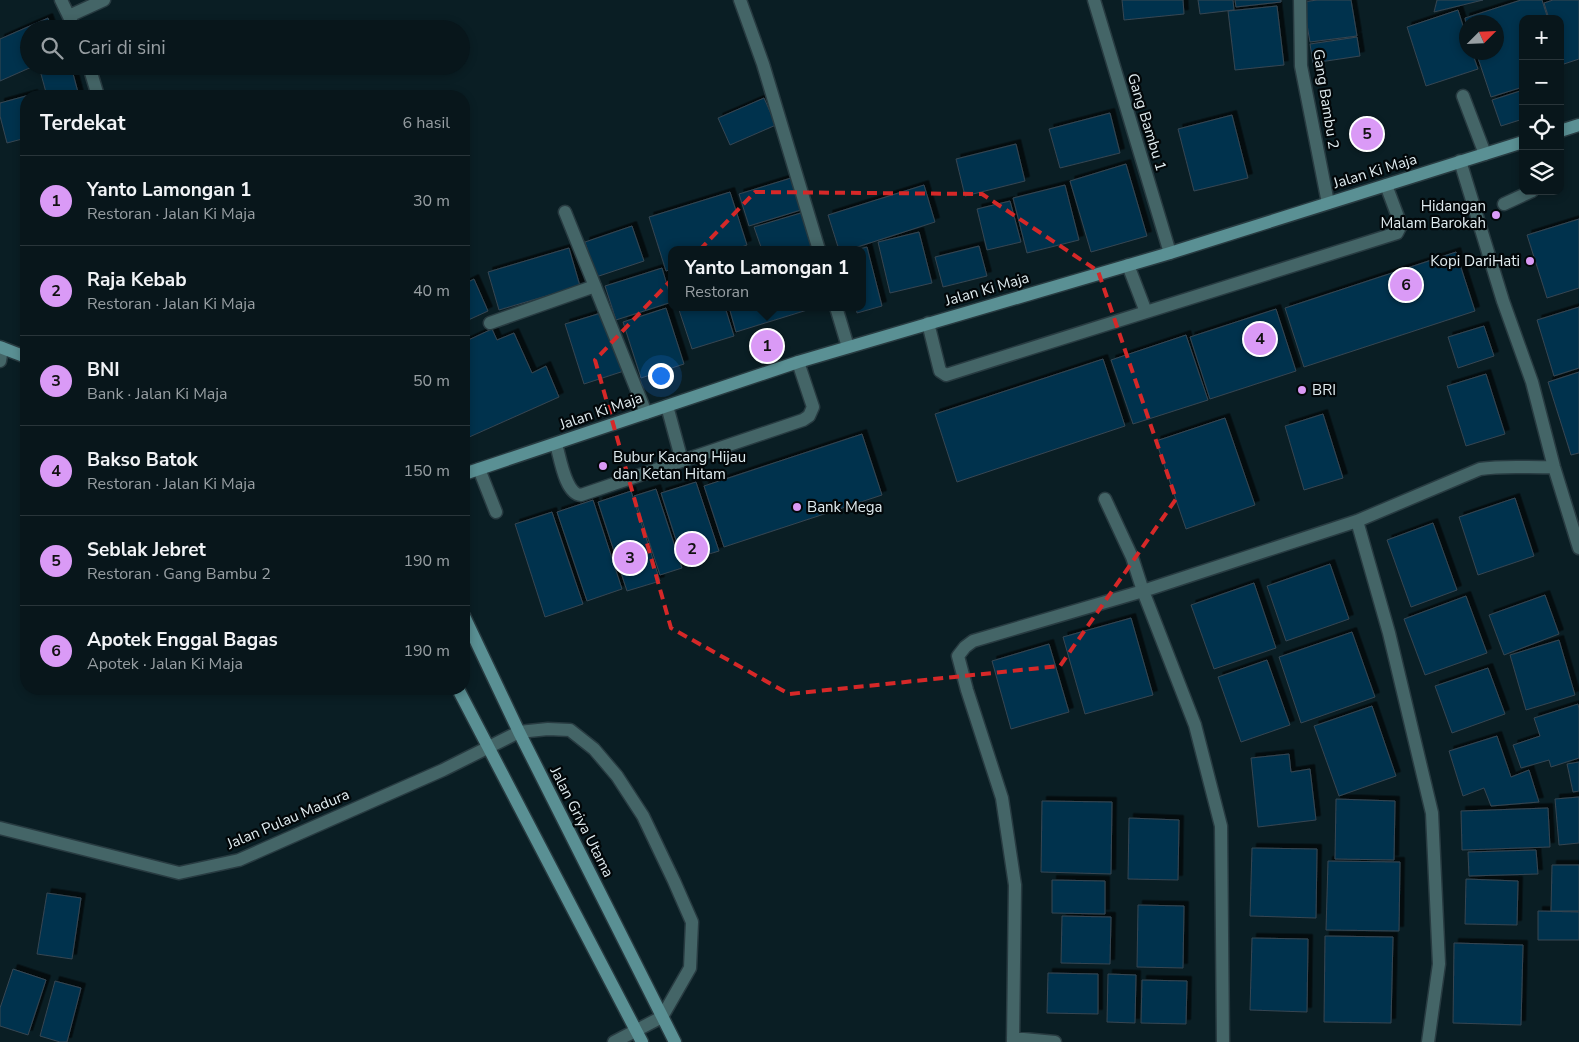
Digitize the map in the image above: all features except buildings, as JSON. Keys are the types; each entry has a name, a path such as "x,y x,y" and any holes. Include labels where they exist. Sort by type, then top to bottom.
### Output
{"main road":[{"path":"1564,130 1579,125"},
{"name":"Jalan Ki Maja","path":"470,472 798,362 1170,253 1519,143"},
{"path":"1,348 20,355"},
{"name":"Jalan Griya Utama","path":"470,629 519,732 675,1042"},
{"path":"461,695 639,1036"}],"street":[{"path":"61,0 72,20"},
{"path":"70,16 104,0"},
{"path":"740,0 763,64 818,246"},
{"name":"Gang Bambu 1","path":"1094,0 1170,253"},
{"name":"Gang Bambu 2","path":"1300,0 1301,66 1328,203"},
{"path":"92,75 96,90"},
{"path":"1464,96 1485,154"},
{"path":"1460,161 1504,301 1532,382 1554,467 1579,548"},
{"path":"928,323 940,371 946,375 1397,233 1401,225 1386,185"},
{"path":"1504,204 1523,195"},
{"path":"565,212 646,413"},
{"path":"1128,265 1146,312"},
{"path":"490,323 595,286"},
{"path":"837,311 848,347"},
{"path":"0,361 1,348"},
{"path":"556,444 568,486 577,495 581,495 803,420 809,416 813,407 798,362"},
{"path":"668,406 682,461"},
{"path":"1055,1042 1013,1040 1015,885 1002,798 958,656 965,647 974,641 1143,591 1357,521 1480,469 1498,466 1519,468 1554,467"},
{"path":"479,469 496,512"},
{"path":"1106,499 1132,557 1143,591 1195,725 1221,826 1223,1042"},
{"path":"1357,521 1389,633 1432,813 1439,964 1428,1042"},
{"path":"519,732 548,729 570,730 594,749 618,776 643,816 692,922 690,968 662,1017 639,1036 614,1042"},
{"name":"Jalan Pulau Madura","path":"0,828 179,873 238,860 444,770 519,732"}],"highlighted area":[{"path":"755,192 982,194 1098,271 1176,499 1060,666 789,694 671,628 595,360"}],"place":[{"name":"Seblak Jebret","path":"1367,134"},
{"name":"Hidangan Malam Barokah","path":"1496,215"},
{"name":"Kopi DariHati","path":"1530,261"},
{"name":"Apotek Enggal Bagas","path":"1406,285"},
{"name":"Bakso Batok","path":"1260,339"},
{"name":"Yanto Lamongan 1","path":"767,346"},
{"name":"BRI","path":"1302,390"},
{"name":"Bubur Kacang Hijau dan Ketan Hitam","path":"603,466"},
{"name":"Bank Mega","path":"797,507"},
{"name":"Raja Kebab","path":"692,549"},
{"name":"BNI","path":"630,558"}]}
